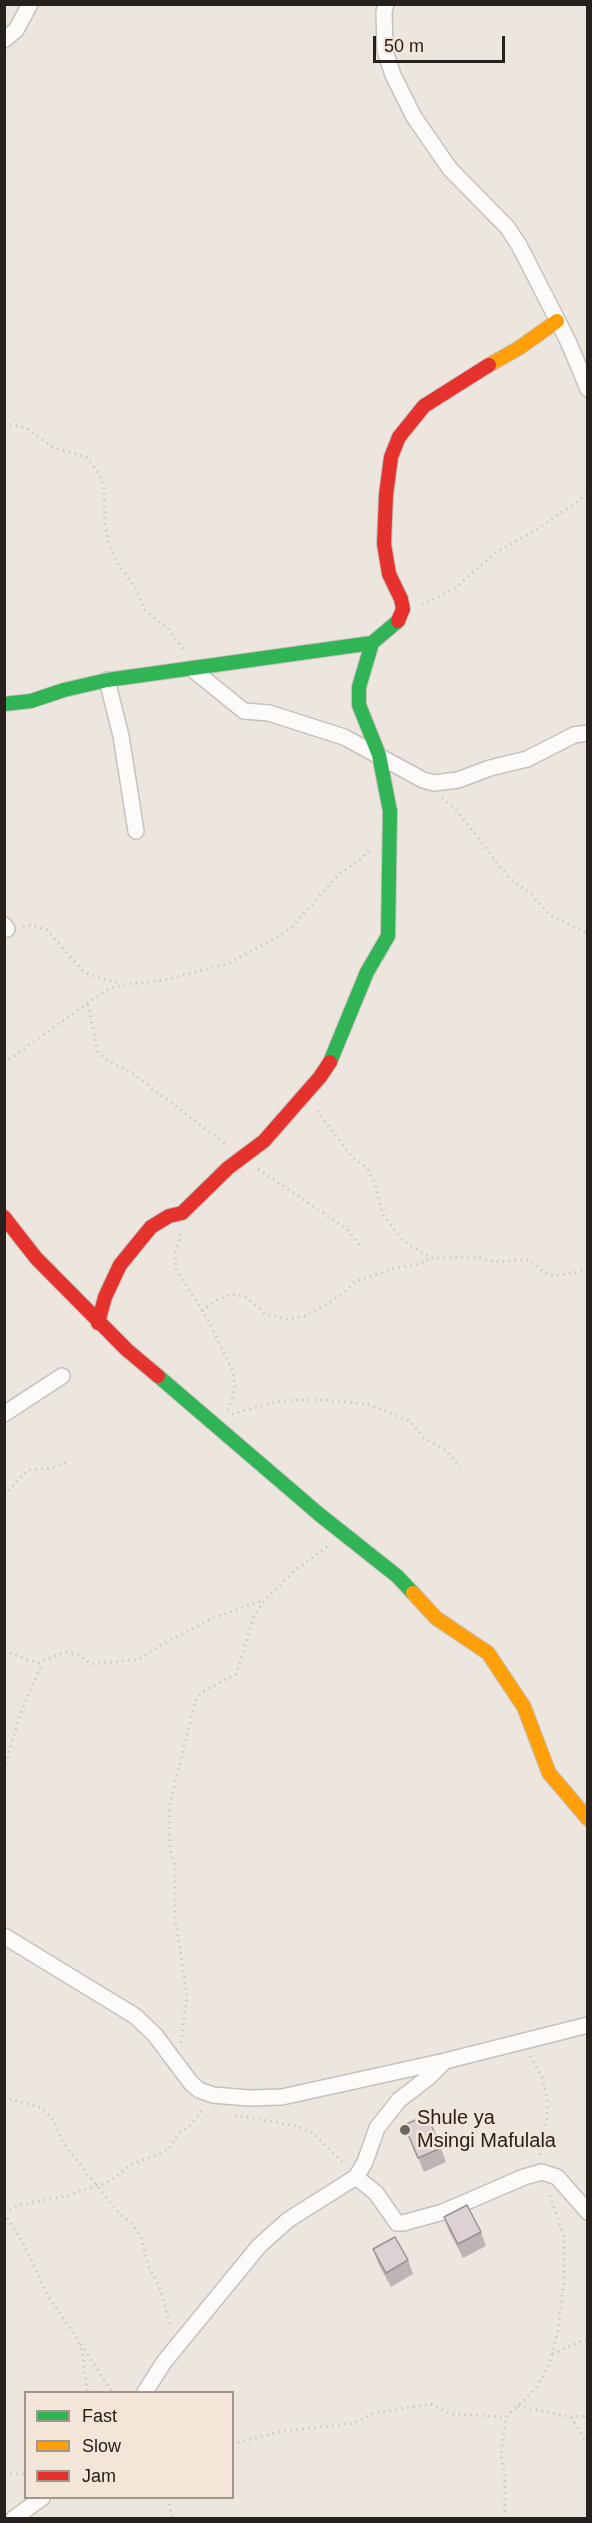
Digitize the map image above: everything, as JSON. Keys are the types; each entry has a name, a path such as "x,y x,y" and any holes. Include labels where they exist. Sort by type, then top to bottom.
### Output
{"street":[{"path":"4,40 16,30 30,4"},
{"path":"386,4 384,12 385,51 393,75 414,117 450,169 507,227 536,275 588,389"},
{"path":"4,704 31,701 64,690 107,680 372,643 400,619 403,609 401,598 389,574 384,544 386,495 391,457 399,437 424,406 448,389 519,348 557,321"},
{"path":"98,1323 105,1297 120,1265 157,1222 187,1209 242,1157 264,1141 305,1095 333,1058 367,972 388,936 390,811 379,754 359,705 359,687 372,643"},
{"path":"196,668 244,711 269,713 344,737 379,754 423,780 443,783 527,759 574,735 588,733"},
{"path":"107,680 122,736 135,831"},
{"path":"4,1217 36,1258 98,1323 344,1534 397,1576 436,1618 488,1653 524,1707 549,1773 588,1819"},
{"path":"4,1414 62,1376"},
{"path":"4,1936 135,2016 155,2035 191,2083 199,2090 213,2095 249,2098 282,2097 445,2061 588,2025"},
{"path":"146,2391 179,2343 259,2246 288,2220 356,2177 365,2162 377,2127 399,2100 429,2077 445,2061"},
{"path":"356,2177 376,2193 394,2221 403,2223 443,2212 524,2176 542,2172 557,2177 588,2212"},
{"path":"14,2518 41,2499"}],"path":[{"path":"4,423 26,428 53,447 86,457 100,475 104,488 107,534 118,564 135,587 145,610 168,629 196,668"},
{"path":"400,619 433,598 455,588 495,553 538,529 588,494"},
{"path":"440,796 458,812 509,878 530,893 550,915 588,933"},
{"path":"4,1062 106,990 122,985 165,980 229,963 291,928 339,874 361,860 373,847"},
{"path":"6,927 14,931 31,925 47,930 82,970 90,975 122,985"},
{"path":"88,1003 98,1052 105,1059 133,1074 284,1188 308,1201 347,1229 361,1247"},
{"path":"305,1095 352,1157 367,1168 376,1187 383,1215 391,1226 412,1247 432,1258"},
{"path":"187,1209 185,1226 176,1243 176,1269 202,1311 234,1371 235,1386 231,1403 224,1413 211,1420"},
{"path":"202,1311 217,1300 232,1294 245,1297 267,1316 287,1319 306,1316 341,1295 356,1281 395,1268 416,1265 432,1258 478,1257 494,1262 530,1260 544,1273 555,1276 588,1270"},
{"path":"224,1413 236,1414 276,1402 293,1400 327,1400 368,1404 410,1421 424,1438 446,1450 460,1467"},
{"path":"4,1495 28,1470 51,1468 67,1462"},
{"path":"177,2062 187,1995 175,1917 175,1866 170,1850 169,1821 170,1802 195,1703 200,1693 236,1674 254,1616 265,1600 295,1570 344,1534"},
{"path":"4,1770 19,1718 42,1663 64,1652 79,1655 91,1664 141,1659 159,1646 213,1618 265,1600"},
{"path":"4,1651 42,1663"},
{"path":"505,2518 505,2475 501,2455 506,2417 536,2388 552,2354 558,2330 564,2281 564,2236 538,2155 547,2118 547,2100 543,2079 520,2042"},
{"path":"199,2090 205,2107"},
{"path":"4,2097 42,2108 54,2120 62,2141 141,2237 148,2265 159,2286 172,2329 179,2343"},
{"path":"205,2107 212,2109"},
{"path":"111,2391 48,2296 23,2243 4,2212 35,2202 66,2196 110,2181 130,2164 168,2150 179,2133 191,2125 205,2107"},
{"path":"234,2114 297,2126 313,2133 356,2177"},
{"path":"552,2354 588,2338"},
{"path":"78,2340 83,2357 87,2391"},
{"path":"234,2443 279,2432 354,2423 374,2413 431,2404 451,2414 506,2417"},
{"path":"518,2406 571,2417 584,2416 588,2410"},
{"path":"571,2417 588,2445"},
{"path":"4,2474 24,2474"},
{"path":"168,2499 172,2518"}],"building":[{"path":"427,2115 441,2148 418,2158 404,2125"},
{"path":"467,2205 481,2232 458,2244 444,2217"},
{"path":"395,2237 408,2260 386,2273 373,2249"}],"traffic: fast":[{"path":"4,704 31,701 64,690 107,680 372,643 398,621"},
{"path":"330,1062 367,972 388,936 390,811 379,755 359,705 359,687 372,643"},
{"path":"158,1376 320,1515 397,1576 413,1593"}],"traffic: slow":[{"path":"489,365 519,348 557,321"},
{"path":"413,1593 436,1618 488,1653 524,1707 549,1773 588,1819"}],"traffic: jam":[{"path":"398,621 403,609 401,599 389,574 384,544 386,495 391,457 399,437 424,406 489,365"},
{"path":"98,1323 105,1297 120,1265 151,1227 169,1216 182,1213 228,1168 264,1141 320,1077 330,1062"},
{"path":"4,1217 36,1258 127,1350 158,1376"}],"place":[{"name":"Shule ya Msingi Mafulala","path":"405,2130"}]}
